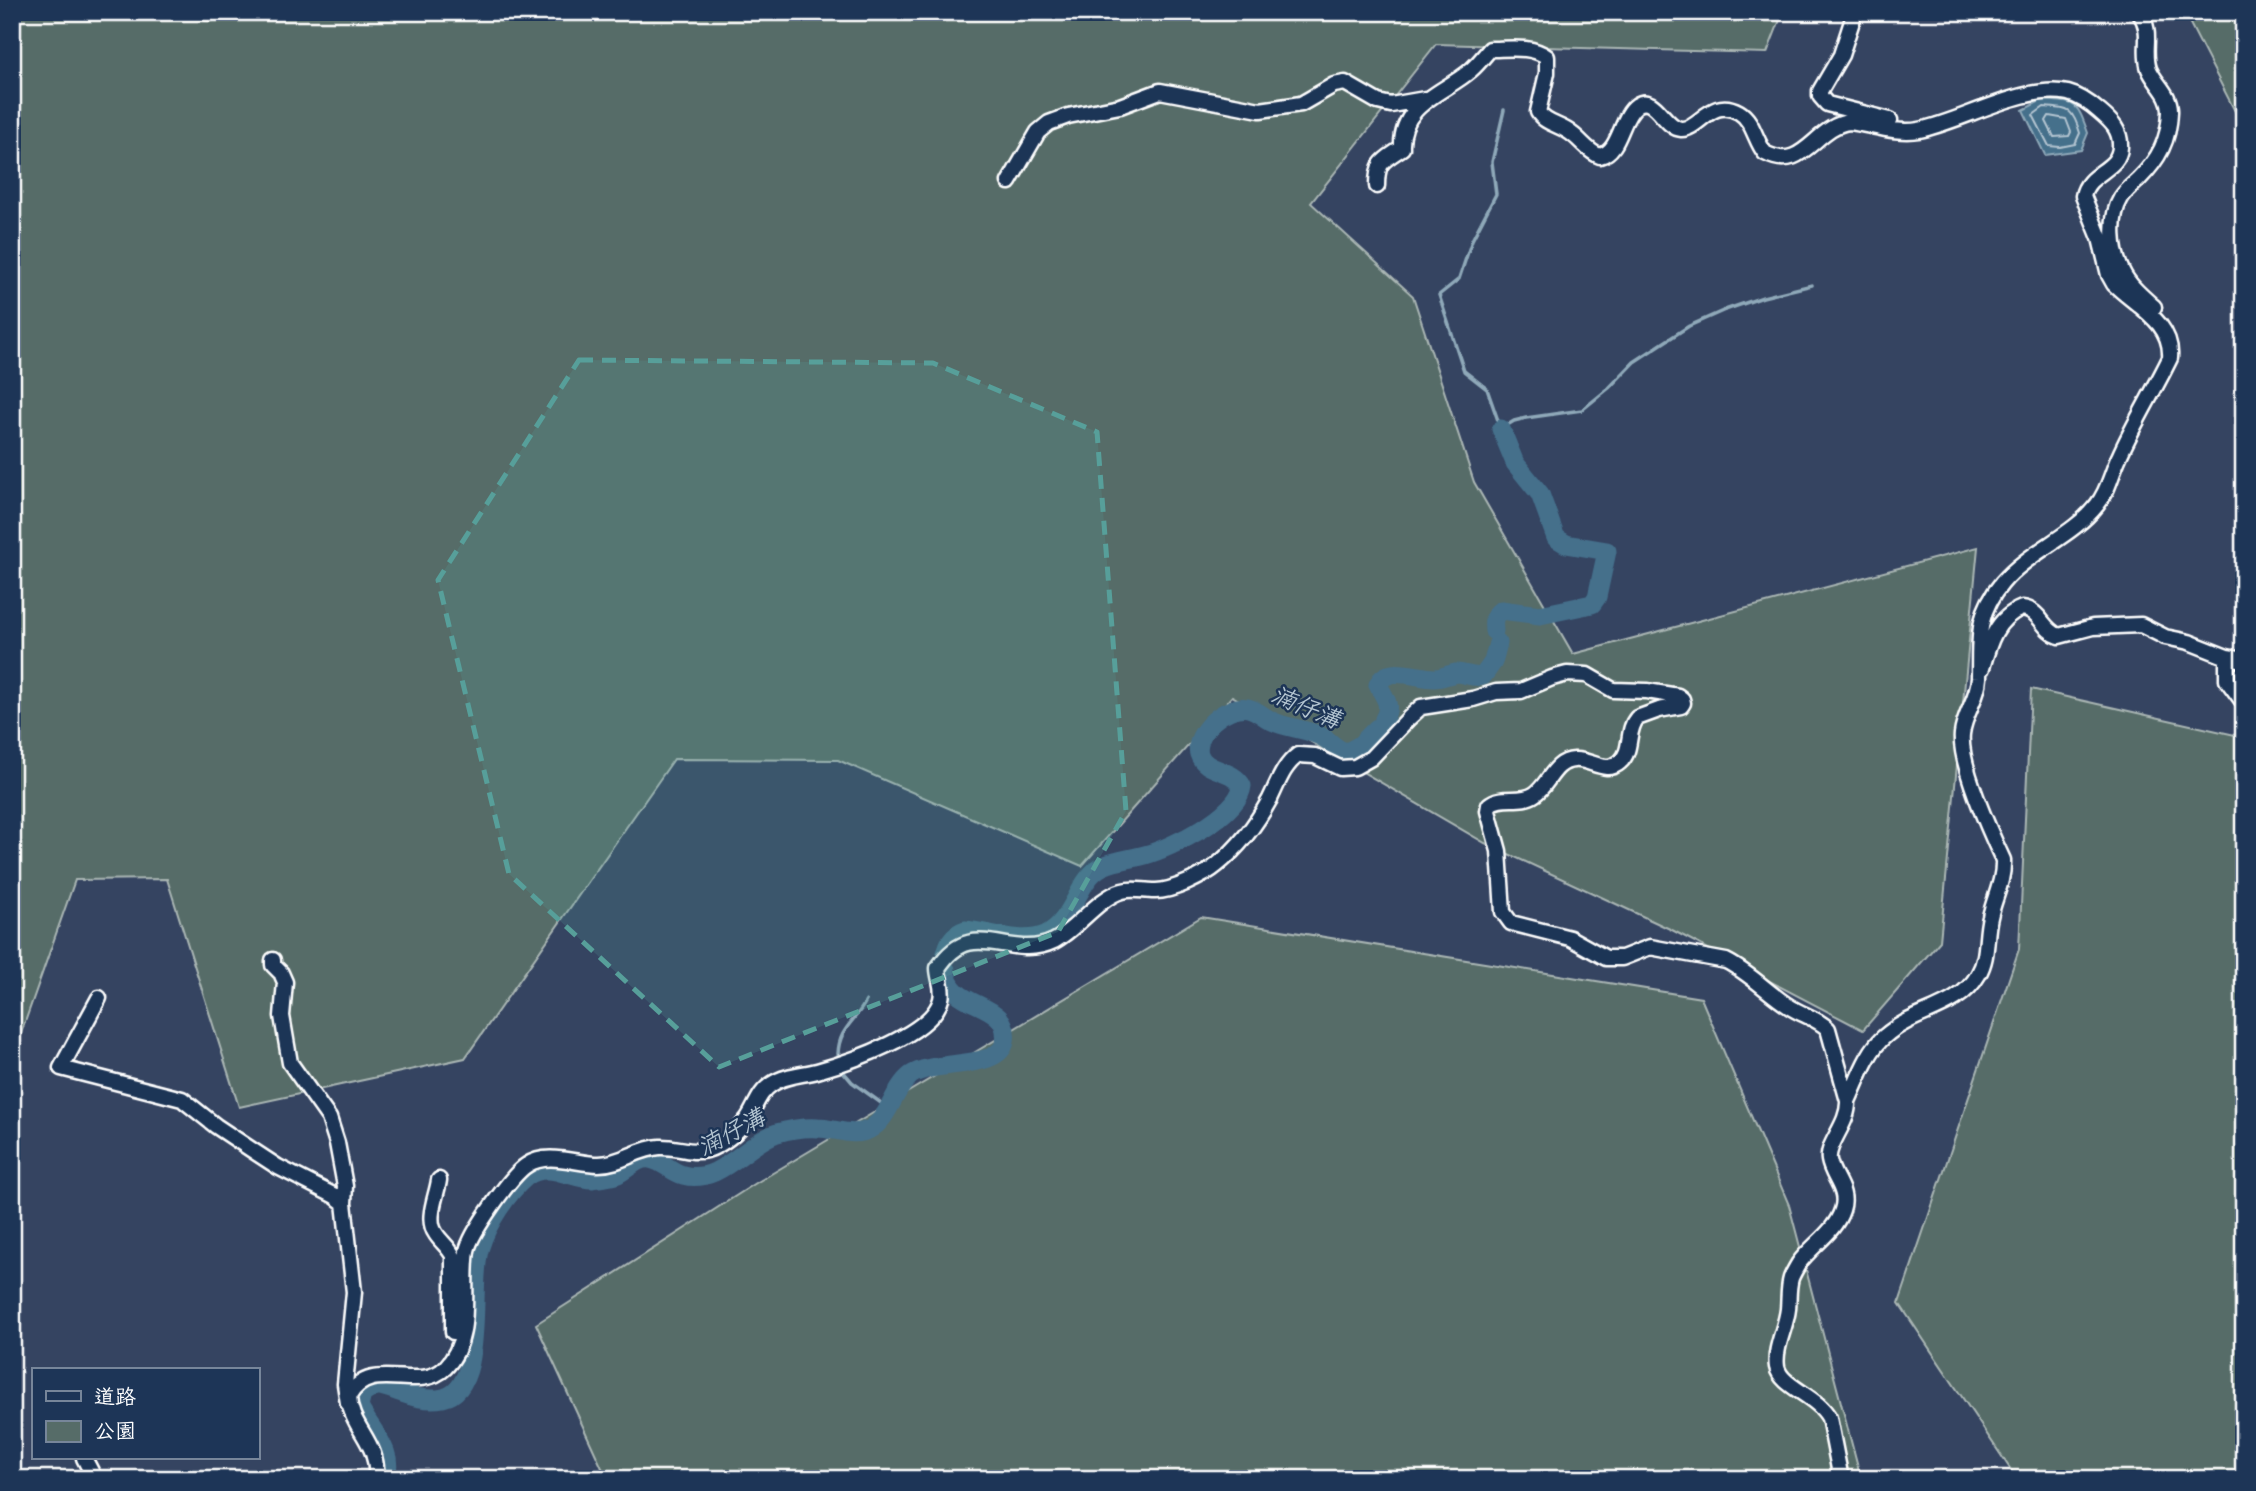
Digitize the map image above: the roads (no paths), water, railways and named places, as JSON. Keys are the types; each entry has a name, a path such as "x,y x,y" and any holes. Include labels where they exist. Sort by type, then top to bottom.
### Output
{"street":[{"path":"1855,12 1841,55 1820,92 1822,101 1896,122 1937,117 1975,105 1993,105"},
{"path":"1979,679 1977,654 1980,626 1988,603 2018,567 2084,520 2109,488 2118,458 2170,358 2171,345 2165,322 2156,309 2130,284 2122,271 2114,232 2114,218 2119,200 2163,149 2170,111 2163,89 2148,67 2148,34 2144,19 2138,12"},
{"path":"1377,186 1380,162 1402,148 1401,138 1407,124 1425,99 1471,70 1490,49 1532,49 1547,57 1547,72 1537,106 1541,117 1572,134 1600,156 1610,151 1629,114 1636,106 1644,103 1651,104 1666,121 1680,129 1688,128 1714,110 1736,110 1748,120 1765,153 1783,158 1808,149 1830,127 1841,123 1906,131 1920,130 1993,105 2044,92 2071,93 2102,113 2116,127 2120,137 2120,151 2116,161 2087,184 2083,195 2100,238 2109,275 2114,284 2167,333"},
{"path":"1009,182 1038,132 1049,123 1068,116 1121,106 1160,91 1260,110 1301,104 1334,85 1345,83 1378,102 1391,105 1425,99"},
{"path":"1847,1101 1876,1045 1902,1023 1953,1001 1968,989 1985,960 1990,917 2004,871 2003,860 1972,784 1962,734 1993,635 2003,618 2022,608 2033,611 2053,634 2059,636 2093,627 2141,625 2165,637 2244,660"},
{"path":"2227,657 2227,680 2244,703"},
{"path":"349,1404 349,1396 354,1387 363,1381 375,1377 420,1377 444,1369 455,1353 462,1334 468,1247 507,1184 528,1163 556,1158 600,1164 662,1146 703,1151 716,1146 733,1134 748,1118 762,1092 772,1083 862,1055 900,1038 924,1023 935,1013 942,998 938,968 967,942 985,940 1014,947 1041,945 1054,941 1122,891 1165,890 1217,866 1256,822 1290,760 1297,755 1315,756 1340,768 1355,767 1371,758 1421,707 1473,699 1496,692 1521,691 1567,674 1587,676 1613,690 1647,691 1678,696 1683,704 1637,718 1630,730 1625,755 1620,762 1604,767 1578,759 1563,762 1536,794 1528,798 1498,800 1489,805 1488,811 1499,850 1501,901 1506,918 1521,926 1570,938 1606,958 1614,959 1644,948 1658,948 1719,959 1737,967 1789,1007 1829,1029 1848,1111 1828,1159 1844,1197 1843,1207 1834,1226 1800,1261 1790,1278 1788,1311 1777,1356 1780,1374 1825,1410 1841,1479"},
{"path":"274,960 273,965 285,982 282,1016 290,1063 329,1118 339,1150 346,1193 344,1203 354,1292 345,1384 349,1404 377,1460 376,1479"},
{"path":"99,998 61,1068 182,1099 216,1126 278,1167 344,1203"},
{"path":"433,1374 454,1331 453,1256 451,1250 433,1232 431,1217 439,1180"},
{"path":"85,1460 95,1479"}],"water":[{"path":"2042,100 2068,103 2077,108 2088,133 2081,150 2045,155 2023,110"}],"waterway":[{"name":"湳仔溝","path":"1504,110 1492,162 1496,194 1472,240 1459,279 1439,295 1464,371 1487,389 1501,429 1526,418 1582,410 1609,388 1634,362 1689,326 1763,297 1812,285"},
{"name":"湳仔溝","path":"1494,631 1494,619 1501,610 1540,615 1592,604 1597,597 1607,551 1566,544 1556,538 1540,494 1515,463 1501,429"},
{"name":"湳仔溝","path":"1384,719 1387,706 1378,685 1382,679 1395,674 1434,678 1456,673 1483,676 1493,662 1498,643"},
{"name":"湳仔溝","path":"945,957 951,940 965,930 1026,939 1045,935 1063,920 1094,872 1108,864 1171,845 1217,819 1238,797 1242,786 1232,776 1202,760 1198,746 1213,721 1230,710 1254,710 1278,724 1318,735 1347,752 1360,745 1377,728"},
{"name":"湳仔溝","path":"384,1479 387,1470 385,1451 359,1407 362,1394 377,1385 426,1399 443,1398 457,1390 466,1375 471,1355 480,1247 498,1209 526,1177 534,1172 551,1170 592,1179 618,1174 645,1159 659,1162 679,1174 696,1177 721,1169 765,1138 777,1133 807,1128 864,1132 882,1118 911,1075 921,1070 991,1057 1000,1050 1005,1041 1004,1027 999,1018 957,993 946,970"},
{"path":"838,1054 844,1031 866,1001"},
{"path":"841,1069 852,1082 888,1108"}]}
